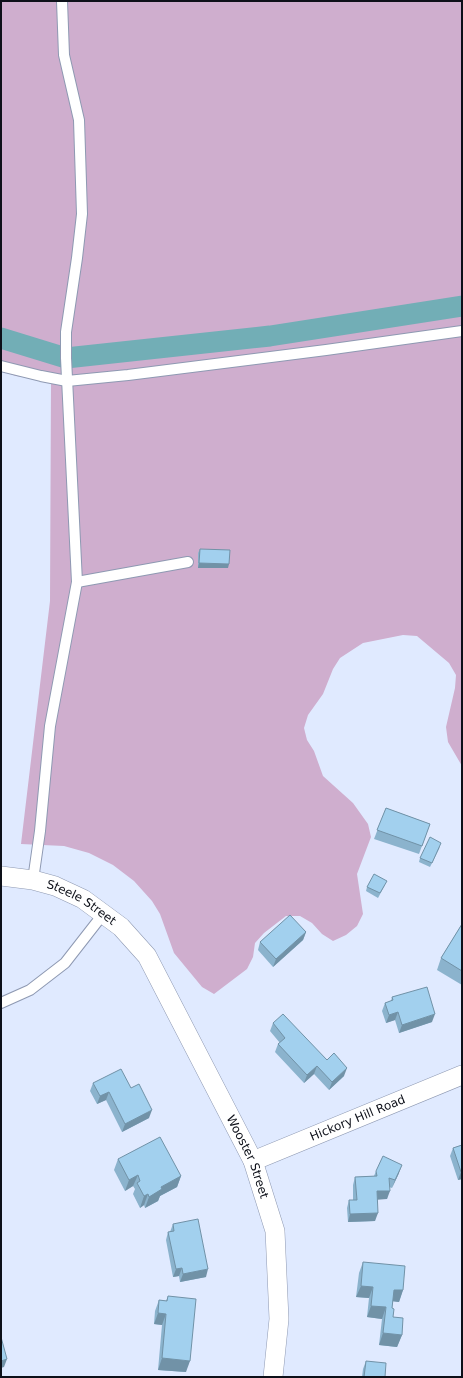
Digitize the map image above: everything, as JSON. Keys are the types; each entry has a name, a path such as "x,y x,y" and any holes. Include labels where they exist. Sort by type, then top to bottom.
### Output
{"street":[{"name":"Steele Street","path":"1,876 33,880 55,886 83,899 121,927 147,956"},
{"name":"Wooster Street","path":"147,956 254,1161 275,1232 279,1319 273,1377"},
{"name":"Hickory Hill Road","path":"254,1161 462,1075"}],"lane":[{"path":"33,880 40,831 50,726 77,582 66,332 82,214 79,120 64,55 62,1"},
{"path":"1,366 67,381 128,375 462,331"},
{"path":"77,582 188,562"},
{"path":"1,1003 30,990 65,963 104,913"}],"shaded area":[{"path":"1,1 462,1 462,766 448,742 446,727 455,688 456,675 449,663 417,636 403,635 363,643 340,658 333,669 323,694 308,715 304,728 307,740 314,751 323,776 353,803 368,824 371,837 357,874 363,914 357,926 346,935 333,941 322,934 312,923 300,916 286,916 264,933 255,943 253,957 247,969 214,994 202,987 174,953 160,914 152,901 134,881 113,865 89,853 64,846 21,844 50,601 51,381 16,376 1,371"}],"building":[{"path":"200,549 230,550 229,564 199,563"},
{"path":"386,808 430,824 422,846 377,830"},
{"path":"430,837 441,843 432,863 420,858"},
{"path":"374,874 387,881 380,893 367,887"},
{"path":"290,915 306,932 276,959 260,942"},
{"path":"462,924 462,971 441,958"},
{"path":"427,987 435,1014 402,1025 398,1012 389,1015 385,1003 393,1000 392,997"},
{"path":"283,1014 327,1060 334,1053 347,1068 332,1082 317,1066 307,1075 278,1044 285,1038 273,1023"},
{"path":"121,1069 131,1088 139,1084 152,1110 125,1124 109,1092 100,1096 93,1083"},
{"path":"160,1137 181,1176 161,1187 162,1189 149,1197 148,1194 144,1196 137,1183 140,1181 138,1175 129,1180 118,1159"},
{"path":"462,1145 462,1172 461,1172 453,1148"},
{"path":"383,1156 402,1165 395,1180 389,1178 390,1191 377,1191 378,1213 350,1214 349,1200 357,1200 355,1177 377,1176 376,1171"},
{"path":"198,1219 208,1269 183,1274 182,1268 176,1269 168,1232 174,1231 173,1224"},
{"path":"363,1262 405,1266 403,1290 394,1290 392,1308 394,1309 393,1317 403,1318 402,1335 383,1333 386,1307 371,1306 373,1287 361,1286"},
{"path":"168,1296 196,1299 190,1361 162,1358 166,1314 158,1313 159,1300 167,1301"},
{"path":"1,1337 7,1359 1,1361"},
{"path":"366,1361 386,1363 385,1377 364,1377"}],"waterway":[{"path":"1,338 66,358 270,336 462,306"}]}
